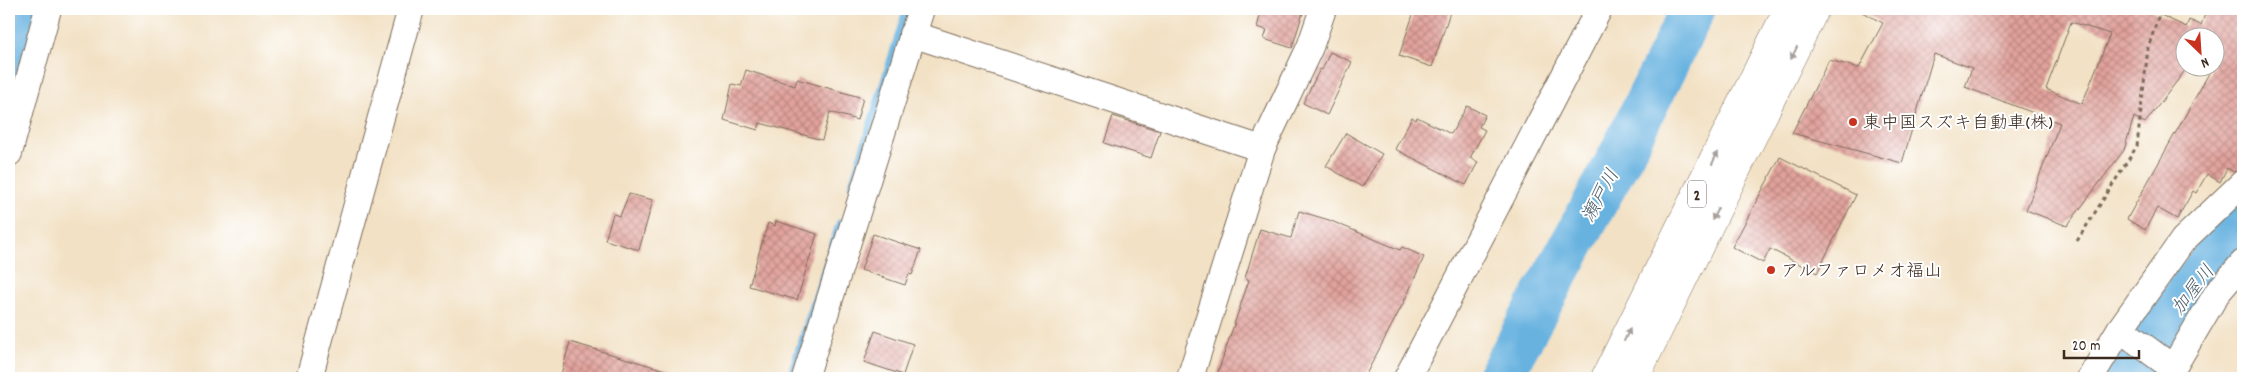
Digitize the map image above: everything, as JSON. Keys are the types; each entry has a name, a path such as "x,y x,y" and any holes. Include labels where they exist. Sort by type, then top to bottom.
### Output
{"highway":[{"name":"2","path":"1605,378 1788,9"},
{"name":"2","path":"1636,378 1815,9"}],"street":[{"path":"9,153 48,9"},
{"path":"308,378 411,9"},
{"path":"805,378 921,9"},
{"path":"1190,378 1262,149 1310,47 1323,9"},
{"path":"1407,378 1599,9"},
{"path":"912,34 1262,149"},
{"path":"2090,378 2124,332 2183,240 2243,183"},
{"path":"2124,332 2168,370 2217,293 2243,263"}],"path":[{"path":"2077,241 2136,146 2148,48 2161,9"}],"building":[{"path":"1262,9 1304,9 1292,48 1264,39 1267,30 1257,27"},
{"path":"1415,9 1451,9 1432,67 1399,56"},
{"path":"1856,9 2148,9 2186,27 2189,20 2201,25 2207,9 2243,9 2243,159 2238,169 2234,172 2227,168 2220,182 2207,174 2196,193 2193,191 2177,219 2157,208 2145,230 2127,219 2206,78 2224,78 2224,28 2174,28 2174,78 2179,78 2145,123 2134,117 2124,150 2067,226 2026,210 2060,123 1965,87 1972,68 1934,54 1902,163 1792,133 1829,60 1859,68 1883,23","holes":["2071,22 2110,34 2082,104 2046,89"]},
{"path":"1330,52 1352,62 1327,115 1303,103"},
{"path":"746,70 795,86 797,79 863,98 857,120 830,112 822,140 760,123 758,130 724,120 732,84 741,86"},
{"path":"1467,106 1485,115 1479,127 1485,130 1470,158 1478,162 1466,185 1395,149 1412,117 1416,120 1417,117 1451,134"},
{"path":"1113,116 1160,131 1151,158 1104,143"},
{"path":"1346,133 1382,154 1362,187 1326,166"},
{"path":"1780,157 1856,195 1817,273 1770,249 1763,263 1732,247"},
{"path":"629,194 653,200 639,250 605,240 613,214 620,216"},
{"path":"1299,211 1329,220 1400,250 1402,247 1424,257 1403,304 1364,378 1216,378 1249,280 1245,278 1260,229 1291,238"},
{"path":"776,221 817,234 797,300 749,286 768,223 775,226"},
{"path":"873,234 921,250 912,275 909,274 905,285 861,270"},
{"path":"875,331 913,344 903,375 864,362"},
{"path":"570,342 675,373 674,378 560,378"}],"waterway":[{"path":"9,56 23,9"},
{"path":"852,186 907,9"},
{"name":"瀬戸川","path":"1499,378 1619,159 1693,9"},
{"path":"790,378 840,223"},
{"name":"加屋川","path":"2122,378 2237,228 2243,223"}],"place":[{"name":"東中国スズキ自動車(株)","path":"1853,122"},
{"name":"アルファロメオ福山","path":"1771,270"}]}
